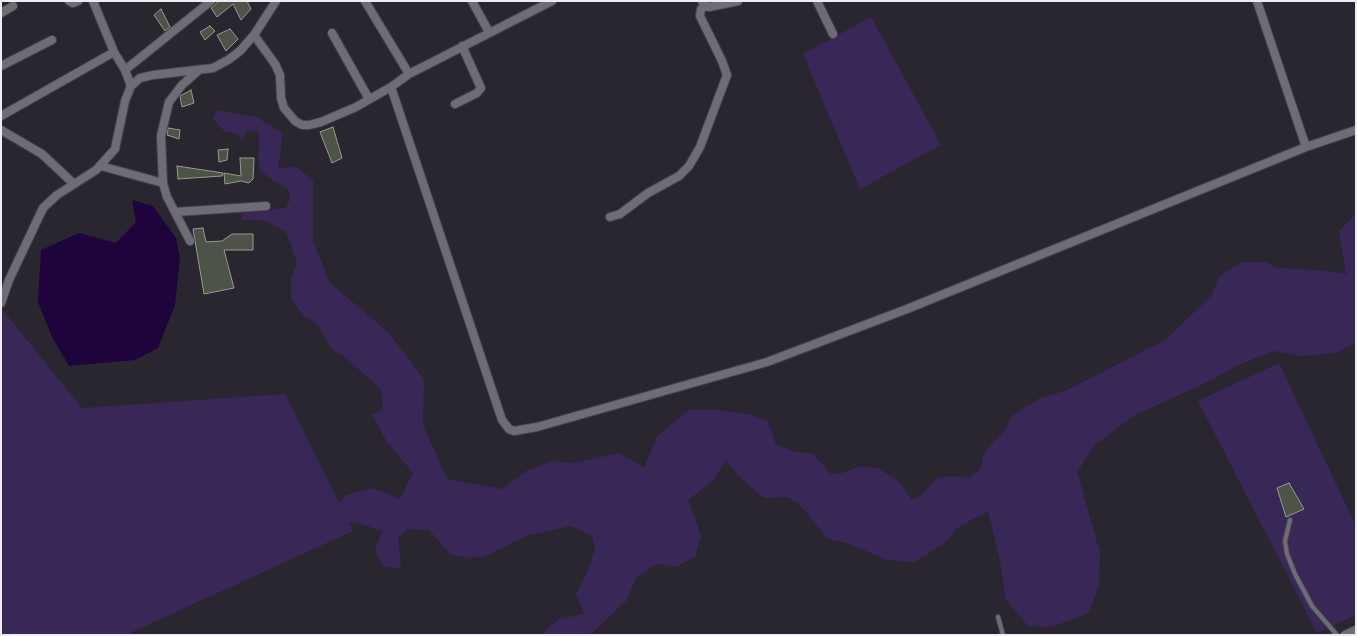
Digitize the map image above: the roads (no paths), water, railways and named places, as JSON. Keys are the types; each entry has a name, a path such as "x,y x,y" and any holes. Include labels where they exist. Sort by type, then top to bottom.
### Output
{"street":[{"path":"69,1 73,3 78,1"},
{"path":"125,70 211,1"},
{"path":"1,302 12,274 43,208 57,195 101,166 115,149 125,101 131,86 140,78 153,75 213,68 228,60 240,51 254,35 276,1"},
{"path":"365,1 409,74"},
{"path":"472,1 489,32"},
{"path":"254,35 275,64 280,75 281,98 284,108 295,121 302,125 309,125 321,122 370,99 391,87 409,74 552,1"},
{"path":"610,217 620,214 648,193 679,176 689,166 700,147 726,75 722,61 700,16 701,9 704,3 738,1"},
{"path":"817,1 832,34"},
{"path":"1257,1 1306,147"},
{"path":"96,2 114,52 125,70 131,86"},
{"path":"1,13 13,6"},
{"path":"332,33 370,99"},
{"path":"1,66 52,40"},
{"path":"455,104 477,93 481,88 462,46"},
{"path":"1,116 114,52"},
{"path":"190,241 175,212 163,183 162,136 165,117 175,92 199,70"},
{"path":"391,87 502,420 509,429 514,430 537,427 694,384 773,360 914,306 1306,147 1356,130"},
{"path":"1,130 42,154 74,184"},
{"path":"101,166 163,183"},
{"path":"175,212 266,206"},
{"path":"1345,635 1356,630"}],"lane":[{"path":"1290,520 1285,541 1290,561 1312,606 1337,635"},
{"path":"998,617 1004,635"}]}
